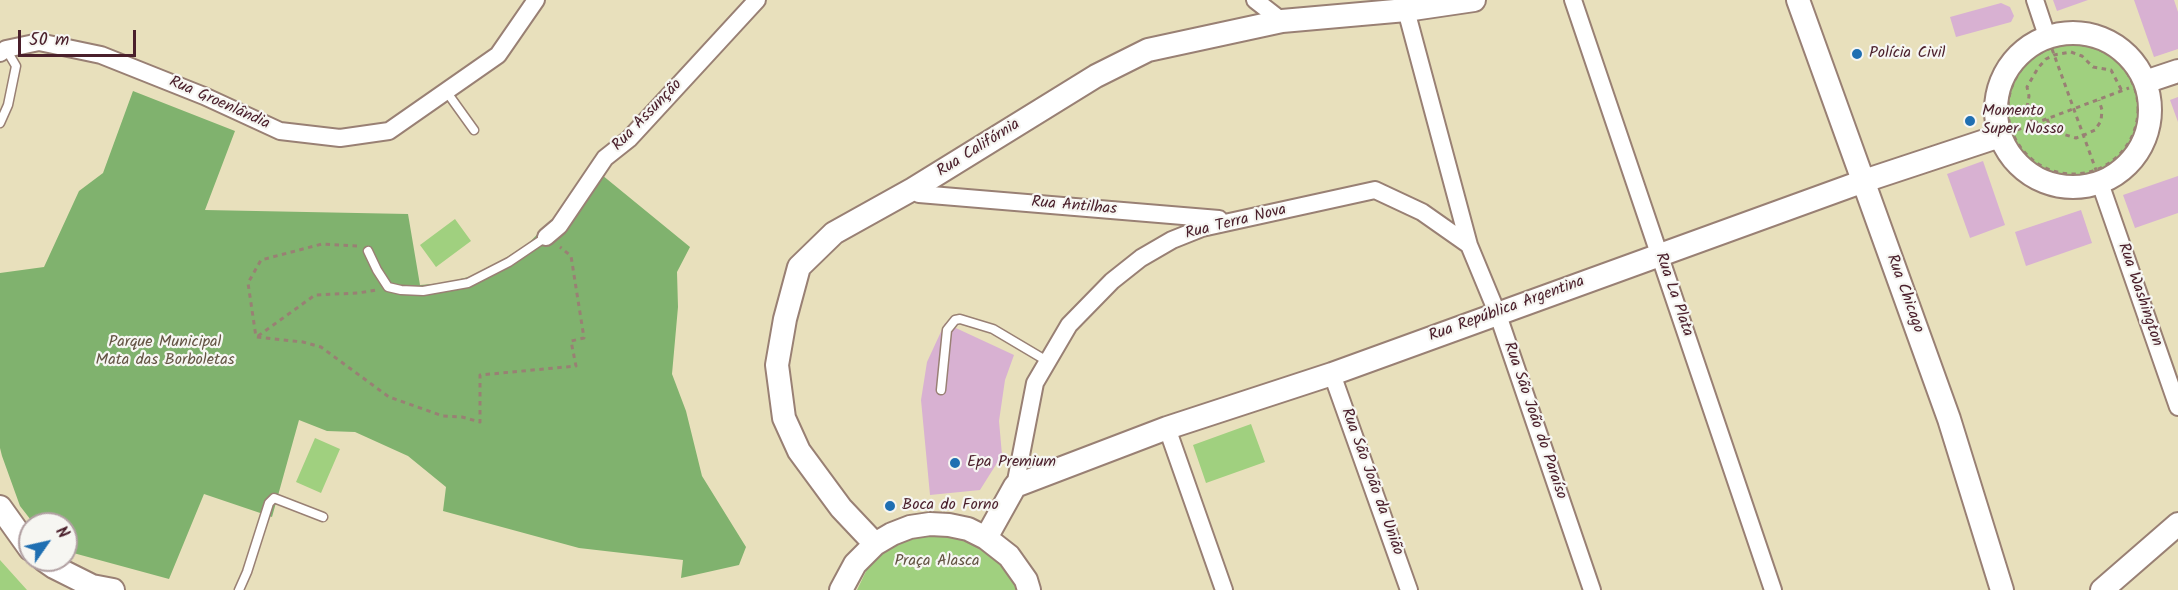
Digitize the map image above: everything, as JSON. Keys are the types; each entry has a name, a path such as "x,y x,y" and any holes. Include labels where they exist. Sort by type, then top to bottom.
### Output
{"street":[{"name":"Rua Groenlândia","path":"3,51 39,42 102,55 204,96 280,132 340,138 389,131 498,55 536,0"},
{"name":"Rua Assunção","path":"546,237 559,226 605,158 629,139 758,0"},
{"path":"1256,0 1282,21"},
{"name":"Rua Califórnia","path":"875,544 841,508 799,451 784,418 777,365 785,319 799,267 834,233 913,189 1096,76 1148,50 1282,21 1406,10 1474,0"},
{"name":"Rua La Plata","path":"1573,0 1773,590"},
{"name":"Rua Chicago","path":"1798,0 1949,419 2002,590"},
{"path":"2035,0 2051,46"},
{"name":"Rua São João do Paraíso","path":"1406,10 1469,245 1498,315 1592,590"},
{"path":"2069,33 2095,35 2117,46 2134,61 2140,84 2150,102 2150,122 2145,141 2136,158 2122,170 2098,176 2077,187 2058,185 2040,180 2009,154 2006,134 1996,117 1995,97 2001,76 2013,59 2029,46 2051,46 2069,33"},
{"path":"2140,84 2178,72"},
{"name":"Rua República Argentina","path":"1015,486 1167,428 1332,374 1864,181 2006,134"},
{"name":"Rua Washington","path":"2098,176 2178,407"},
{"name":"Rua Antilhas","path":"913,189 919,194 1235,221"},
{"name":"Rua Terra Nova","path":"986,538 1015,486 1035,383 1047,361 1068,325 1112,281 1141,258 1202,228 1375,190 1422,212 1469,245"},
{"name":"Rua São João da União","path":"1332,374 1409,590"},
{"path":"1167,428 1224,590"},
{"path":"0,507 18,532"},
{"path":"841,590 855,564 875,544 910,527 930,524 949,525 986,538 1009,556 1026,580 1029,590"},
{"path":"2102,590 2178,524"},
{"path":"64,572 92,586 113,590"}],"lane":[{"path":"0,123 8,105 16,66 3,51"},
{"path":"446,91 474,130"},
{"path":"367,249 388,287 423,291 468,283 509,262 546,237"},
{"path":"941,390 947,330 956,320 960,319 993,329 1047,361"},
{"path":"239,590 269,503 274,498 323,517"}],"path":[{"path":"2070,44 2094,47 2111,55 2140,84 2139,114 2133,136 2120,157 2098,176 2059,174 2036,164 2006,134 2007,108 2011,88 2020,70 2036,55 2051,46 2070,44"},
{"path":"2051,46 2082,56 2093,67 2111,70 2122,91"},
{"path":"2051,46 2098,176"},
{"path":"2032,124 2030,111 2027,108 2029,96 2027,87 2037,68 2046,59 2051,46"},
{"path":"2006,134 2140,84"},
{"path":"2047,119 2052,131 2076,138 2095,130 2101,121 2102,110 2098,100"},
{"path":"256,337 303,342 321,347 389,397 443,416 462,417 480,422 480,375 576,366 571,341 584,338 572,256 546,237"},
{"path":"256,337 248,283 261,260 322,244 367,249"},
{"path":"256,337 315,295 358,293 388,287"}],"green space":[{"path":"2074,40 2100,45 2123,60 2138,83 2143,109 2138,135 2123,158 2100,173 2074,178 2048,173 2025,158 2010,135 2005,109 2010,83 2025,60 2048,45"},
{"name":"Parque Municipal Mata das Borboletas","path":"133,91 235,131 205,210 408,214 420,285 445,283 472,276 493,266 529,243 547,224 560,232 602,175 690,247 677,272 678,307 672,374 686,411 702,476 746,547 739,565 681,578 683,560 579,548 443,511 446,487 408,456 355,432 327,431 299,420 272,517 204,494 169,579 78,554 78,512 25,512 20,506 2,456 0,448 0,273 44,267 79,191 103,173"},
{"path":"455,219 471,241 436,267 420,245"},
{"path":"1251,424 1265,462 1206,483 1193,445"},
{"path":"315,438 340,449 321,493 296,482"},
{"name":"Praça Alasca","path":"928,535 965,538 992,555 1009,574 1017,590 857,590 869,565 889,548 904,540"},
{"path":"0,560 27,590 0,590"}],"building":[{"path":"2053,0 2088,0 2057,11"},
{"path":"2134,0 2174,0 2178,12 2178,49 2154,57"},
{"path":"2001,3 2010,7 2014,16 2011,22 1956,37 1950,17"},
{"path":"2178,97 2178,122 2170,100"},
{"path":"1983,161 2005,225 1970,238 1947,174"},
{"path":"2178,176 2178,213 2135,228 2123,195"},
{"path":"2081,210 2092,243 2026,266 2015,232"},
{"path":"945,323 1014,355 1005,380 999,421 1002,455 980,490 930,495 921,400 927,362"}],"place":[{"name":"Polícia Civil","path":"1857,54"},
{"name":"Momento Super Nosso","path":"1970,121"},
{"name":"Epa Premium","path":"955,463"},
{"name":"Boca do Forno","path":"890,506"}]}
